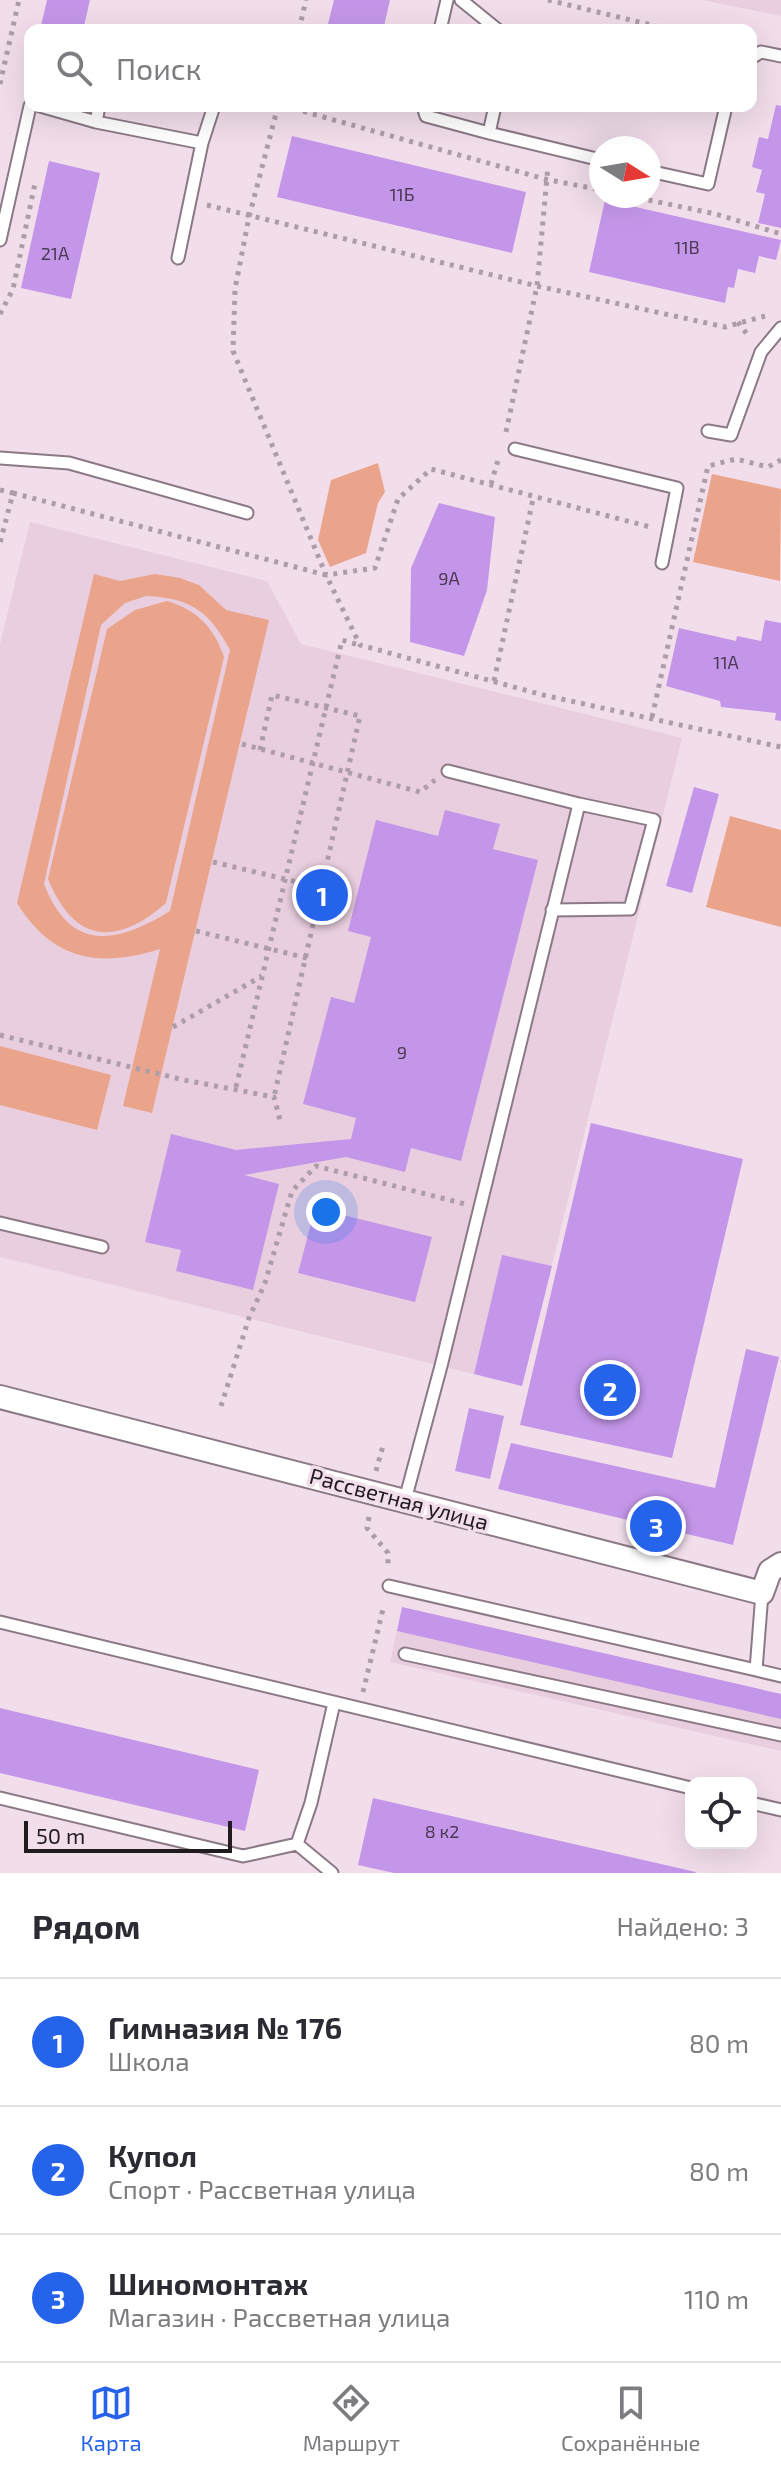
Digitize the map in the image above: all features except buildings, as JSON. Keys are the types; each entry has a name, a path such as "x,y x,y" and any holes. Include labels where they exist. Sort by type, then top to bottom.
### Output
{"street":[{"name":"Рассветная улица","path":"0,1397 762,1593"},
{"path":"762,1593 770,1571 781,1564"}],"lane":[{"path":"441,24 447,0"},
{"path":"461,0 491,24"},
{"path":"757,54 761,52 781,56"},
{"path":"0,240 29,112"},
{"path":"61,112 202,143"},
{"path":"96,122 98,112"},
{"path":"178,258 202,143 212,112"},
{"path":"425,112 434,120 589,157"},
{"path":"489,133 494,112"},
{"path":"661,174 708,184 725,112"},
{"path":"708,431 731,435 761,352 781,328"},
{"path":"515,449 677,488 662,563"},
{"path":"0,458 69,463 247,513"},
{"path":"448,771 654,820 630,909 552,910"},
{"path":"405,1500 579,804"},
{"path":"0,1223 102,1247"},
{"path":"389,1586 781,1676"},
{"path":"756,1670 762,1593"},
{"path":"0,1622 685,1787"},
{"path":"405,1654 781,1735"},
{"path":"297,1844 311,1803 334,1703"},
{"path":"0,1798 243,1856 297,1844"},
{"path":"757,1804 781,1810"},
{"path":"297,1844 332,1873"}],"path":[{"path":"0,84 19,0"},
{"path":"298,0 305,8"},
{"path":"301,24 306,0"},
{"path":"548,0 647,24"},
{"path":"279,112 249,217 235,289 233,351 326,575 360,645"},
{"path":"303,112 545,179 589,188"},
{"path":"491,484 510,419 537,286 545,179 551,149"},
{"path":"190,200 537,286 725,327 767,316"},
{"path":"661,203 716,214 781,234"},
{"path":"652,717 708,466 736,459 768,467 781,460"},
{"path":"0,490 326,575 375,568 398,499 431,469 491,484 533,499 668,531"},
{"path":"0,543 13,493"},
{"path":"494,682 533,499"},
{"path":"236,1087 342,640 494,682 781,747"},
{"path":"260,750 272,695 360,716 350,774 274,1097 281,1124"},
{"path":"242,744 420,792 448,771"},
{"path":"213,862 323,888"},
{"path":"196,931 307,958"},
{"path":"173,1027 262,976"},
{"path":"0,1035 184,1080 236,1087 274,1097"},
{"path":"221,1406 249,1318 265,1283 292,1191 316,1166 478,1208"}],"shaded area":[{"path":"702,0 781,0 781,16"},
{"path":"378,463 385,492 378,503 366,553 330,567 318,540 331,480"},
{"path":"712,474 781,489 780,581 693,562"},
{"path":"30,522 267,581 301,644 682,738 522,1386 0,1257 0,644"},
{"path":"94,574 120,581 155,574 180,578 199,585 226,610 269,620 152,1113 123,1106 160,949 117,958 79,955 46,937 17,903","holes":["146,596 187,604 206,616 230,650 170,911 131,930 97,936 81,932 67,922 44,884 101,625 125,603"]},
{"path":"167,601 196,615 210,629 224,657 166,903 130,927 114,932 98,932 70,916 48,879 107,629 135,610"},
{"path":"730,816 781,830 781,927 706,907"},
{"path":"0,1046 111,1075 97,1130 0,1105"},
{"path":"402,1607 781,1694 781,1751 390,1662"}],"place":[{"name":"Гимназия № 176","path":"322,895"},
{"name":"Купол","path":"610,1390"},
{"name":"Шиномонтаж","path":"656,1526"}]}
